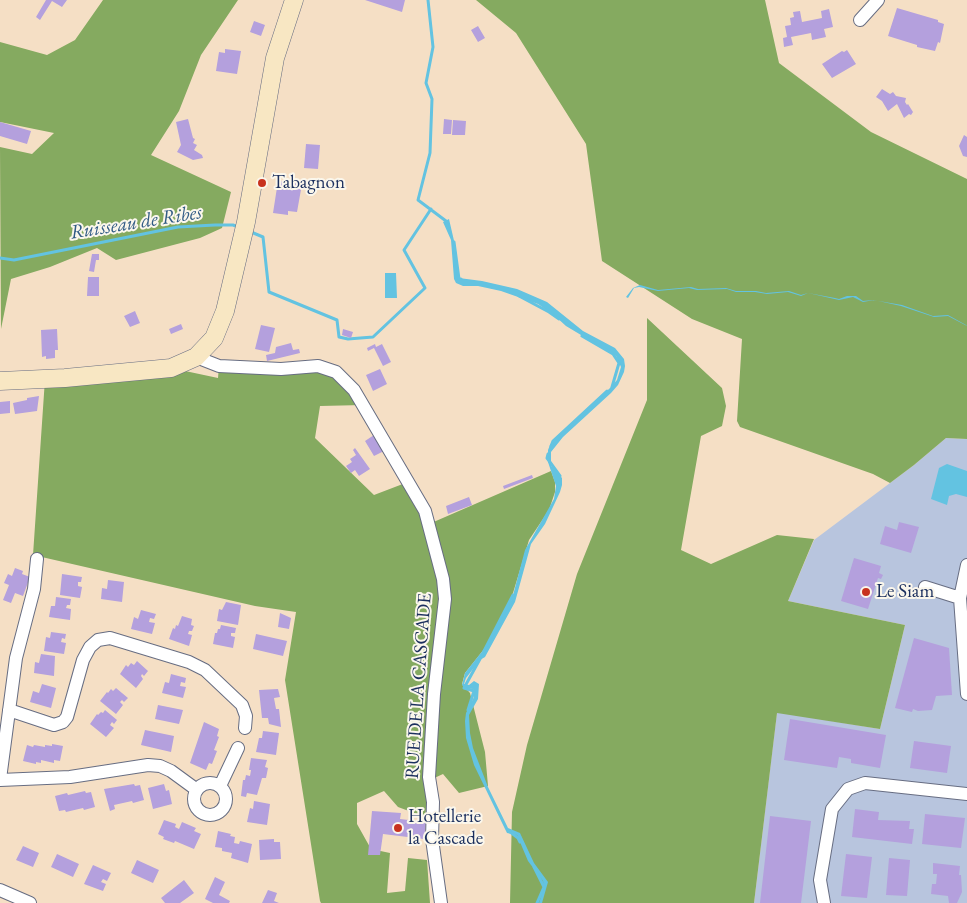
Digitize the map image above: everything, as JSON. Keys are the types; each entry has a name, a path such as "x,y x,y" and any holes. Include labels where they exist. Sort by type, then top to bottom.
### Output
{"main road":[{"path":"0,381 64,378 171,368 196,357 214,338 225,310 246,222 275,58 294,0"}],"street":[{"path":"860,20 878,0"},
{"name":"RUE DE LA CASCADE","path":"196,357 219,366 281,369 318,366 336,372 354,390 425,511 443,579 445,600 434,694 430,777 433,802 432,839 441,903"},
{"path":"37,559 34,589 16,658 0,780 70,777 148,765 160,766 171,771 197,790"},
{"path":"967,565 960,598 967,694"},
{"path":"926,587 960,598"},
{"path":"9,710 54,725 63,722 67,717 83,660 90,647 98,640 110,638 189,662 205,670 242,704 246,716 245,728"},
{"path":"220,786 238,748"},
{"path":"210,783 220,786 226,794 225,804 218,812 213,814 203,813 195,800 197,790 201,786 210,783"},
{"path":"824,903 820,880 832,809 848,789 865,783 967,794"},
{"path":"0,890 30,903"}],"shaded area":[{"path":"946,438 967,439 967,903 754,903 777,712 880,729 905,625 788,601 814,540 914,465"}],"green space":[{"path":"103,0 238,0 201,55 179,111 151,155 231,192 222,228 200,238 116,260 97,248 50,267 11,279 1,329 0,147 32,154 54,133 0,122 0,42 47,55 75,40"},
{"path":"476,0 765,0 779,63 871,132 967,179 967,439 946,438 890,483 873,474 740,427 737,421 742,339 692,319 602,261 586,144 516,33"},
{"path":"647,318 722,388 726,406 722,426 701,436 681,550 711,564 777,535 814,539 788,601 905,625 880,729 777,713 754,903 510,903 512,812 527,745 577,574 647,400"},
{"path":"219,366 336,372 363,405 320,406 315,438 374,495 408,482 429,524 551,471 555,482 555,492 549,510 529,540 513,593 489,643 465,673 462,684 470,693 485,752 488,786 459,793 443,774 430,780 425,817 398,807 384,791 357,803 357,824 371,849 390,853 387,893 405,891 408,858 427,860 430,903 321,903 320,901 285,680 296,612 255,606 33,555 45,379 171,368 218,378"}],"water":[{"path":"449,219 455,245 459,278 517,289 547,302 583,331 615,348 624,359 625,366 618,385 563,437 551,452 551,466 562,478 560,492 545,524 531,544 515,602 485,657 480,660 466,678 464,684 469,685 474,681 479,684 478,699 469,715 473,748 488,787 508,828 520,833 534,863 548,882 542,903 539,903 544,887 543,881 528,861 517,835 507,833 474,765 466,738 465,721 466,713 474,697 474,691 473,689 464,688 462,685 465,673 484,649 512,599 525,550 554,499 556,486 548,462 550,445 610,388 617,380 621,367 616,356 566,326 538,304 501,291 478,286 463,286 456,283 454,279 451,240 443,222"},
{"path":"385,273 396,273 397,298 385,298"},
{"path":"640,285 658,290 691,287 698,289 726,288 736,291 766,293 789,291 801,295 808,293 801,296 788,292 767,294 736,292 727,289 697,290 689,288 658,291 639,287 634,288 628,298 626,297 633,288"},
{"path":"808,293 839,299 847,296 856,296 863,301 874,300 863,302 853,297 839,300"},
{"path":"877,301 902,305 933,316 948,315 967,326 948,316 934,317 901,306"},
{"path":"947,464 967,471 967,497 956,494 949,496 947,505 931,499 939,468"}],"building":[{"path":"46,0 67,0 62,7 52,1 40,20 36,17"},
{"path":"365,0 405,0 402,12"},
{"path":"897,8 938,20 938,22 944,24 940,43 938,42 935,51 917,47 917,45 888,36"},
{"path":"829,9 833,27 824,29 826,37 812,40 811,33 791,37 793,45 784,47 783,38 787,37 785,26 791,25 790,18 794,17 793,12 800,11 802,22 822,18 821,11"},
{"path":"254,21 265,25 261,36 250,32"},
{"path":"478,26 485,38 478,42 471,30"},
{"path":"225,49 241,51 237,74 216,71 219,52 225,53"},
{"path":"847,50 856,64 832,78 822,64 842,51"},
{"path":"882,89 890,94 893,92 896,96 906,98 905,102 913,112 911,115 909,114 904,118 897,104 888,111 882,101 876,97"},
{"path":"188,119 193,138 195,139 193,143 197,145 194,150 202,155 203,158 193,160 177,152 181,145 176,122"},
{"path":"444,119 452,120 451,134 443,134"},
{"path":"453,120 466,121 465,135 452,135"},
{"path":"0,122 31,131 27,144 0,136"},
{"path":"964,135 967,137 967,157 963,156 959,146"},
{"path":"306,144 320,145 318,169 304,168"},
{"path":"278,181 302,184 297,212 288,211 288,215 273,213"},
{"path":"92,254 99,254 99,260 96,260 94,272 89,271"},
{"path":"88,277 99,277 99,296 87,296"},
{"path":"135,311 140,323 130,327 124,316"},
{"path":"181,324 183,329 171,334 169,329"},
{"path":"261,325 275,328 269,352 255,349"},
{"path":"57,329 58,350 55,350 55,358 46,359 46,356 42,357 41,330"},
{"path":"343,329 353,332 351,338 342,335"},
{"path":"291,343 293,350 299,349 300,353 267,361 266,355 275,353 276,347"},
{"path":"375,344 376,347 382,344 391,362 383,366 374,348 368,351 367,348"},
{"path":"380,369 387,384 373,391 366,375"},
{"path":"39,396 37,411 15,414 13,403"},
{"path":"10,401 10,413 0,414 0,402"},
{"path":"374,435 384,451 374,456 365,441"},
{"path":"355,448 370,469 359,476 355,470 351,473 346,466 352,462 350,459 356,455 353,450"},
{"path":"532,475 533,478 504,489 503,486"},
{"path":"469,497 472,505 448,514 446,506"},
{"path":"899,522 919,527 911,553 880,544 885,526 897,530"},
{"path":"854,558 881,566 879,573 883,575 881,579 878,578 868,609 841,601"},
{"path":"15,568 23,571 22,574 30,577 23,596 15,593 11,603 3,600 9,585 4,583 8,574 12,576"},
{"path":"62,574 82,577 81,582 78,582 78,586 82,587 80,598 60,595"},
{"path":"108,580 124,582 122,602 101,599 102,588 107,589"},
{"path":"56,597 71,599 70,605 67,605 66,608 71,609 70,620 49,617 51,606 55,606"},
{"path":"226,602 241,605 238,625 217,621 219,609 222,610"},
{"path":"141,610 156,614 154,619 150,618 149,622 155,623 152,634 131,629 134,617 138,619"},
{"path":"280,613 291,618 289,629 278,627"},
{"path":"182,616 192,619 191,625 194,626 188,634 192,635 189,646 169,639 173,628 175,629 176,625 178,626"},
{"path":"221,625 236,628 235,633 231,633 231,636 235,637 233,648 213,644 215,633 220,629"},
{"path":"51,632 66,634 65,639 62,638 61,642 66,643 64,654 44,651 46,637 50,638"},
{"path":"256,634 287,641 283,656 253,649"},
{"path":"914,638 949,648 952,695 936,696 932,710 918,711 913,709 912,712 895,708"},
{"path":"41,654 55,656 54,676 34,673 35,662 39,663"},
{"path":"137,661 148,671 144,676 142,674 143,679 136,688 120,674 126,665 128,667 131,663 134,665"},
{"path":"171,674 186,678 185,683 181,682 180,686 186,687 183,698 162,693 165,682 169,683"},
{"path":"42,684 56,688 51,708 30,702 33,691 39,693"},
{"path":"116,688 128,698 124,702 122,700 120,702 123,705 116,714 100,701 107,692 111,689 113,691"},
{"path":"278,689 280,697 274,698 276,709 279,709 281,727 269,724 268,718 262,718 259,690"},
{"path":"158,705 183,710 179,724 155,719"},
{"path":"105,710 117,720 114,724 112,722 110,725 114,728 106,737 90,724 97,714 103,713"},
{"path":"790,719 886,735 880,768 851,763 851,759 839,757 837,768 784,760"},
{"path":"204,722 219,729 217,736 219,737 214,750 217,751 212,764 209,763 206,770 190,763"},
{"path":"145,730 174,736 171,752 141,745"},
{"path":"263,731 279,733 276,755 256,752 259,738 262,738"},
{"path":"914,741 951,746 947,773 910,768"},
{"path":"52,744 63,746 60,761 54,760 54,763 41,760 41,763 36,762 36,764 23,761 27,745 45,747 45,745 52,746"},
{"path":"251,758 267,760 265,767 268,768 266,778 262,778 257,795 247,793 246,797 241,796 243,780 245,780 246,775 250,776"},
{"path":"134,784 135,786 140,785 144,800 114,805 115,809 110,811 104,789"},
{"path":"164,784 166,791 169,790 172,804 153,809 148,788"},
{"path":"85,791 86,793 91,792 95,807 66,812 65,810 59,811 55,796"},
{"path":"254,801 270,804 267,825 247,822 250,808 253,809"},
{"path":"855,809 879,812 878,820 910,821 909,829 914,829 912,844 852,837"},
{"name":"Hotellerie la Cascade","path":"372,811 401,813 400,819 426,822 424,839 383,834 380,855 368,855"},
{"path":"925,814 965,818 961,848 922,844"},
{"path":"770,816 811,821 801,903 760,903"},
{"path":"164,820 176,824 175,827 179,829 182,822 196,828 194,831 201,834 194,849 175,841 174,843 163,839 164,837 158,834"},
{"path":"218,831 235,837 234,843 239,844 240,841 252,844 248,863 231,858 232,853 215,847"},
{"path":"274,839 274,842 280,842 281,859 260,860 259,840"},
{"path":"23,846 39,853 33,867 16,860"},
{"path":"57,854 79,864 73,877 51,867"},
{"path":"846,854 872,857 867,898 841,896"},
{"path":"889,858 910,860 907,896 886,895"},
{"path":"137,860 159,870 153,883 131,873"},
{"path":"933,863 960,866 959,875 961,875 962,892 957,903 949,903 948,896 931,894 932,884 936,884 937,874 933,874"},
{"path":"93,865 111,873 107,881 103,879 101,882 106,884 103,891 84,884"},
{"path":"215,877 225,882 219,895 230,901 229,903 213,903 205,899"},
{"path":"184,880 194,893 180,903 165,903 161,898"},
{"path":"268,890 277,893 274,901 279,903 262,903"}],"waterway":[{"path":"428,0 433,47 426,83 432,99 430,153 418,200 446,221 447,225"},
{"name":"Ruisseau de Ribes","path":"251,232 263,237 269,292 337,320 339,337 348,339 373,337 425,288 404,250 431,209"},
{"name":"Ruisseau de Ribes","path":"0,258 14,260 178,227 215,225 233,225 238,227"},
{"path":"454,242 459,279 461,279"},
{"path":"519,296 559,319"},
{"path":"582,336 613,354 619,363 612,387"},
{"path":"551,446 553,441 607,391"},
{"path":"548,454 547,458 560,476"},
{"path":"484,651 513,595"},
{"path":"468,710 474,691 464,688 480,659"},
{"path":"509,831 520,842"},
{"path":"534,867 544,887 537,903"}],"place":[{"name":"Tabagnon","path":"262,183"},
{"name":"Le Siam","path":"866,592"},
{"name":"Hotellerie la Cascade","path":"398,828"}]}
